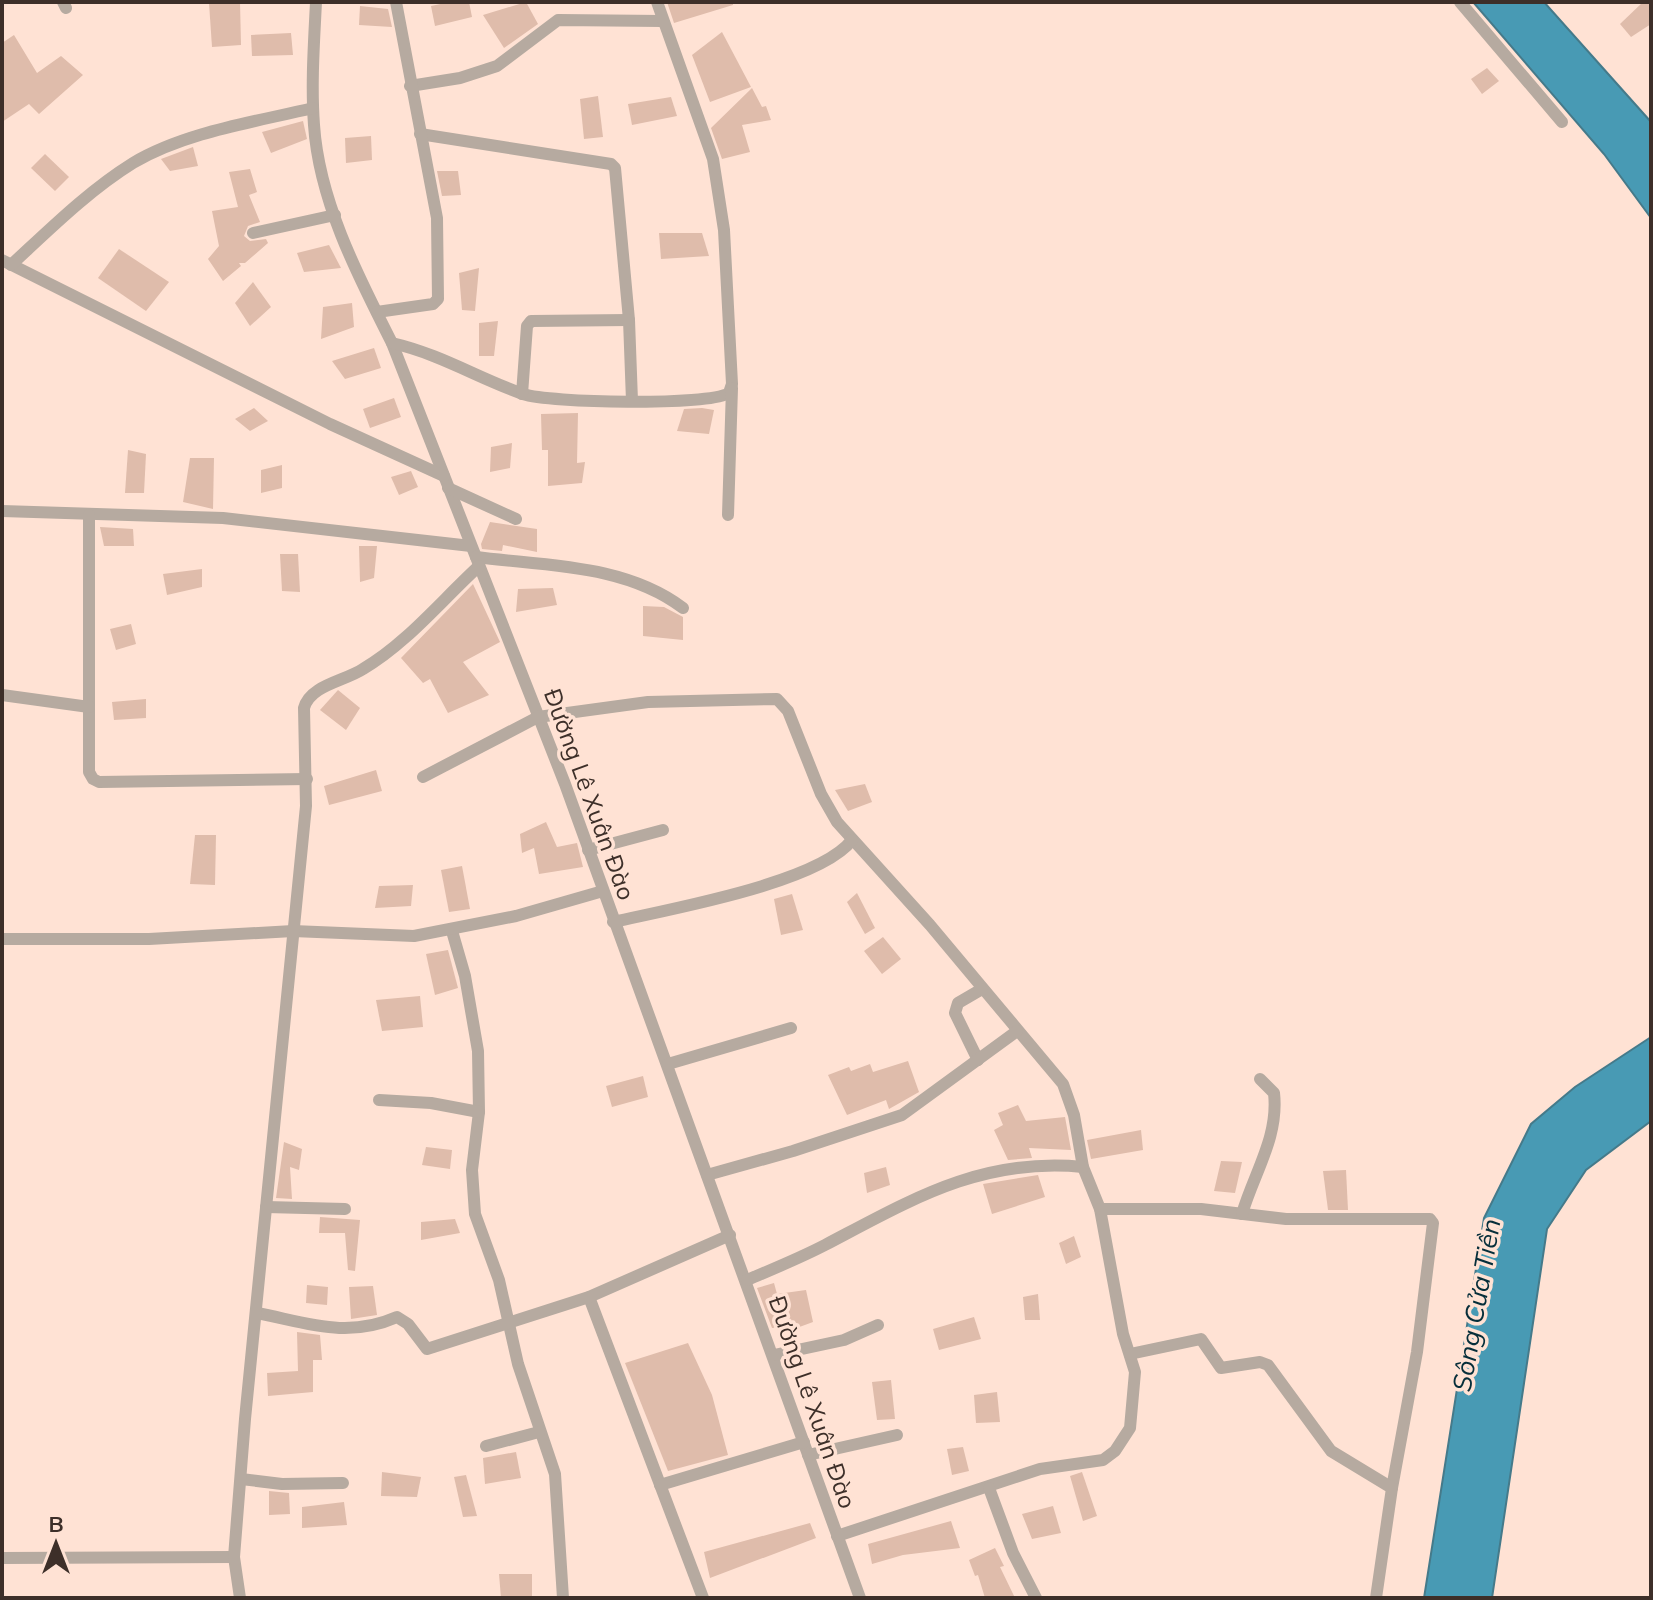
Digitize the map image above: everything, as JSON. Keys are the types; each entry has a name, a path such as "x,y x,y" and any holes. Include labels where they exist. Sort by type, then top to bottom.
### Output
{"street":[{"name":"Đường Lê Xuân Đào","path":"316,2 313,108 317,148 335,215 392,343 538,717 747,1280 860,1598"},
{"path":"377,312 433,304 438,299 437,218 396,2"},
{"path":"657,2 713,159 724,230 732,388 728,515"},
{"path":"1460,2 1562,122"},
{"path":"410,86 460,78 497,66 558,20 662,21"},
{"path":"313,108 182,142 141,159 6,263 516,519"},
{"path":"420,134 492,143 611,164 615,168 629,320 632,401"},
{"path":"253,233 335,215"},
{"path":"522,394 527,326 531,321 629,320"},
{"path":"392,343 448,359 522,394 553,399 696,400 725,396 732,388"},
{"path":"2,511 223,518 475,557 605,573 652,588 683,608"},
{"path":"89,515 89,772 95,781 307,779"},
{"path":"240,1598 234,1557 307,779 306,701 318,690 373,663 475,557"},
{"path":"2,695 89,707"},
{"path":"423,777 538,717 648,702 777,699 788,711 827,804 852,840 930,925 1017,1031 1055,1071 1070,1099 1083,1167 1100,1209 1123,1334 1135,1372 1133,1418 1127,1435 1115,1451 1098,1461 1047,1467 837,1536"},
{"path":"588,850 663,830"},
{"path":"613,922 767,884 838,855 852,840"},
{"path":"2,939 149,939 293,931 388,937 452,931 603,891"},
{"path":"452,931 465,976 478,1051 479,1112 472,1170 475,1214 499,1280 539,1432 555,1474 563,1598"},
{"path":"978,1060 955,1013 958,1003 982,989"},
{"path":"668,1064 791,1028"},
{"path":"707,1175 887,1122 920,1104 1017,1031"},
{"path":"1242,1214 1252,1180 1269,1147 1274,1093 1260,1079"},
{"path":"379,1100 431,1103 479,1112"},
{"path":"747,1280 820,1247 901,1203 957,1181 1011,1167 1051,1164 1083,1167"},
{"path":"266,1207 345,1209"},
{"path":"1100,1209 1201,1209 1286,1219 1424,1218 1433,1223 1417,1352 1376,1598"},
{"path":"257,1313 316,1325 363,1330 397,1317 408,1324 427,1349 589,1297 730,1235"},
{"path":"589,1297 703,1598"},
{"path":"774,1355 844,1340 878,1325"},
{"path":"1130,1354 1195,1338 1208,1344 1221,1368 1264,1363 1331,1451 1392,1488"},
{"path":"486,1446 539,1432"},
{"path":"660,1485 806,1449 897,1435"},
{"path":"241,1479 282,1484 343,1483"},
{"path":"989,1488 1013,1553 1036,1598"},
{"path":"2,1558 234,1557"}],"water":[{"path":"1473,2 1544,2 1651,122 1651,218 1604,154"},
{"name":"Sông Cửa Tiền","path":"1651,1037 1651,1121 1586,1170 1547,1229 1492,1598 1424,1598 1484,1218 1531,1124 1575,1087"}],"building":[{"path":"240,2 241,45 212,47 209,3"},
{"path":"469,2 472,17 435,26 431,6"},
{"path":"526,2 538,24 504,48 483,15"},
{"path":"667,2 733,2 733,5 674,23"},
{"path":"1643,2 1651,2 1651,24 1631,37 1620,24"},
{"path":"360,6 388,9 392,27 359,25"},
{"path":"722,32 751,87 710,102 692,55"},
{"path":"291,33 293,55 252,56 251,35"},
{"path":"14,35 37,73 61,56 83,75 39,114 29,104 2,122 2,43"},
{"path":"1487,68 1499,81 1482,94 1471,79"},
{"path":"752,88 762,107 766,106 771,120 742,125 750,152 722,159 711,128"},
{"path":"598,96 603,137 584,139 580,99"},
{"path":"671,97 677,116 632,125 628,104"},
{"path":"303,121 307,139 271,153 262,132"},
{"path":"371,136 372,160 346,163 345,138"},
{"path":"193,147 198,166 170,171 161,159"},
{"path":"45,154 69,177 55,191 31,168"},
{"path":"250,169 257,192 249,195 260,222 248,226 244,236 250,241 266,239 268,243 245,263 239,263 241,266 223,281 208,259 219,246 212,211 238,207 229,172"},
{"path":"437,171 458,171 461,195 442,196"},
{"path":"659,233 702,233 709,256 661,259"},
{"path":"329,245 341,268 304,272 297,253"},
{"path":"119,249 169,282 146,311 98,278"},
{"path":"479,268 475,311 462,310 459,273"},
{"path":"253,282 271,307 250,326 235,303"},
{"path":"352,303 354,327 321,339 323,307"},
{"path":"498,321 494,356 479,356 479,323"},
{"path":"374,348 381,368 345,379 332,361"},
{"path":"394,398 401,417 370,428 363,409"},
{"path":"254,408 268,421 250,431 235,419"},
{"path":"684,409 714,410 709,434 677,431"},
{"path":"578,413 577,463 585,462 582,483 548,486 548,450 542,450 541,414"},
{"path":"512,443 510,468 490,472 491,447"},
{"path":"128,450 146,454 144,493 125,493"},
{"path":"190,458 214,458 213,509 183,502"},
{"path":"282,465 282,488 261,493 261,470"},
{"path":"411,471 418,487 399,495 391,477"},
{"path":"490,522 537,529 537,552 503,545 502,551 482,549"},
{"path":"100,527 133,529 134,546 104,546"},
{"path":"359,546 377,546 374,578 360,582"},
{"path":"280,554 298,554 300,592 282,591"},
{"path":"202,569 202,587 167,595 163,574"},
{"path":"473,584 500,642 463,662 489,695 448,713 430,679 423,683 401,658"},
{"path":"553,588 557,605 516,612 518,589"},
{"path":"643,606 664,607 683,617 683,640 643,636"},
{"path":"131,624 136,644 116,650 110,629"},
{"path":"338,690 360,708 346,730 320,710"},
{"path":"146,699 146,718 114,720 112,702"},
{"path":"376,770 382,791 329,805 324,786"},
{"path":"865,784 872,802 848,811 835,790"},
{"path":"546,822 557,847 577,843 583,867 539,874 534,848 522,853 520,834"},
{"path":"195,835 216,835 215,885 190,884"},
{"path":"462,866 470,909 449,912 441,870"},
{"path":"413,885 411,906 375,908 379,886"},
{"path":"857,893 875,928 865,934 847,902"},
{"path":"792,894 803,930 781,935 774,899"},
{"path":"883,937 901,959 882,974 864,951"},
{"path":"448,950 458,988 435,995 426,954"},
{"path":"420,996 423,1027 382,1031 376,1000"},
{"path":"908,1061 919,1092 889,1109 886,1100 847,1115 828,1075 849,1067 851,1071 870,1064 873,1072"},
{"path":"643,1076 648,1097 612,1107 606,1086"},
{"path":"1018,1105 1026,1121 1065,1117 1071,1150 1029,1148 1032,1158 1008,1160 994,1130 1003,1125 998,1113"},
{"path":"1141,1130 1143,1150 1091,1159 1087,1140"},
{"path":"284,1142 302,1149 299,1170 290,1167 292,1199 276,1198"},
{"path":"426,1147 452,1150 450,1169 422,1165"},
{"path":"1221,1161 1242,1162 1235,1193 1214,1191"},
{"path":"886,1167 890,1185 867,1193 864,1173"},
{"path":"1346,1170 1348,1210 1328,1210 1323,1171"},
{"path":"1038,1175 1045,1197 992,1214 983,1184"},
{"path":"320,1217 360,1220 355,1271 348,1270 345,1233 319,1233"},
{"path":"455,1219 460,1233 421,1240 421,1222"},
{"path":"1074,1236 1081,1257 1066,1264 1059,1243"},
{"path":"774,1283 777,1294 806,1290 813,1322 794,1329 793,1326 772,1328 757,1288"},
{"path":"307,1285 328,1287 327,1305 306,1303"},
{"path":"373,1286 377,1315 351,1319 349,1287"},
{"path":"1038,1294 1040,1320 1025,1320 1023,1297"},
{"path":"974,1317 981,1339 939,1350 933,1329"},
{"path":"297,1332 320,1335 322,1360 313,1360 313,1392 268,1396 267,1373 298,1371"},
{"path":"688,1343 712,1395 728,1455 668,1471 625,1363"},
{"path":"891,1380 895,1419 877,1420 872,1382"},
{"path":"997,1392 1000,1422 976,1423 974,1395"},
{"path":"963,1447 969,1471 952,1475 947,1449"},
{"path":"516,1452 521,1478 485,1484 483,1458"},
{"path":"382,1472 421,1477 417,1497 381,1496"},
{"path":"1082,1472 1097,1516 1083,1521 1070,1476"},
{"path":"466,1475 477,1516 463,1517 454,1477"},
{"path":"269,1491 289,1493 290,1514 269,1515"},
{"path":"344,1502 347,1525 302,1528 302,1507"},
{"path":"1053,1506 1061,1533 1032,1539 1022,1514"},
{"path":"951,1521 960,1548 903,1555 872,1564 868,1544"},
{"path":"810,1523 816,1538 710,1578 704,1552"},
{"path":"995,1548 1004,1566 1000,1567 1015,1598 985,1598 978,1575 975,1576 969,1560"},
{"path":"499,1574 532,1574 532,1598 501,1598"}]}
